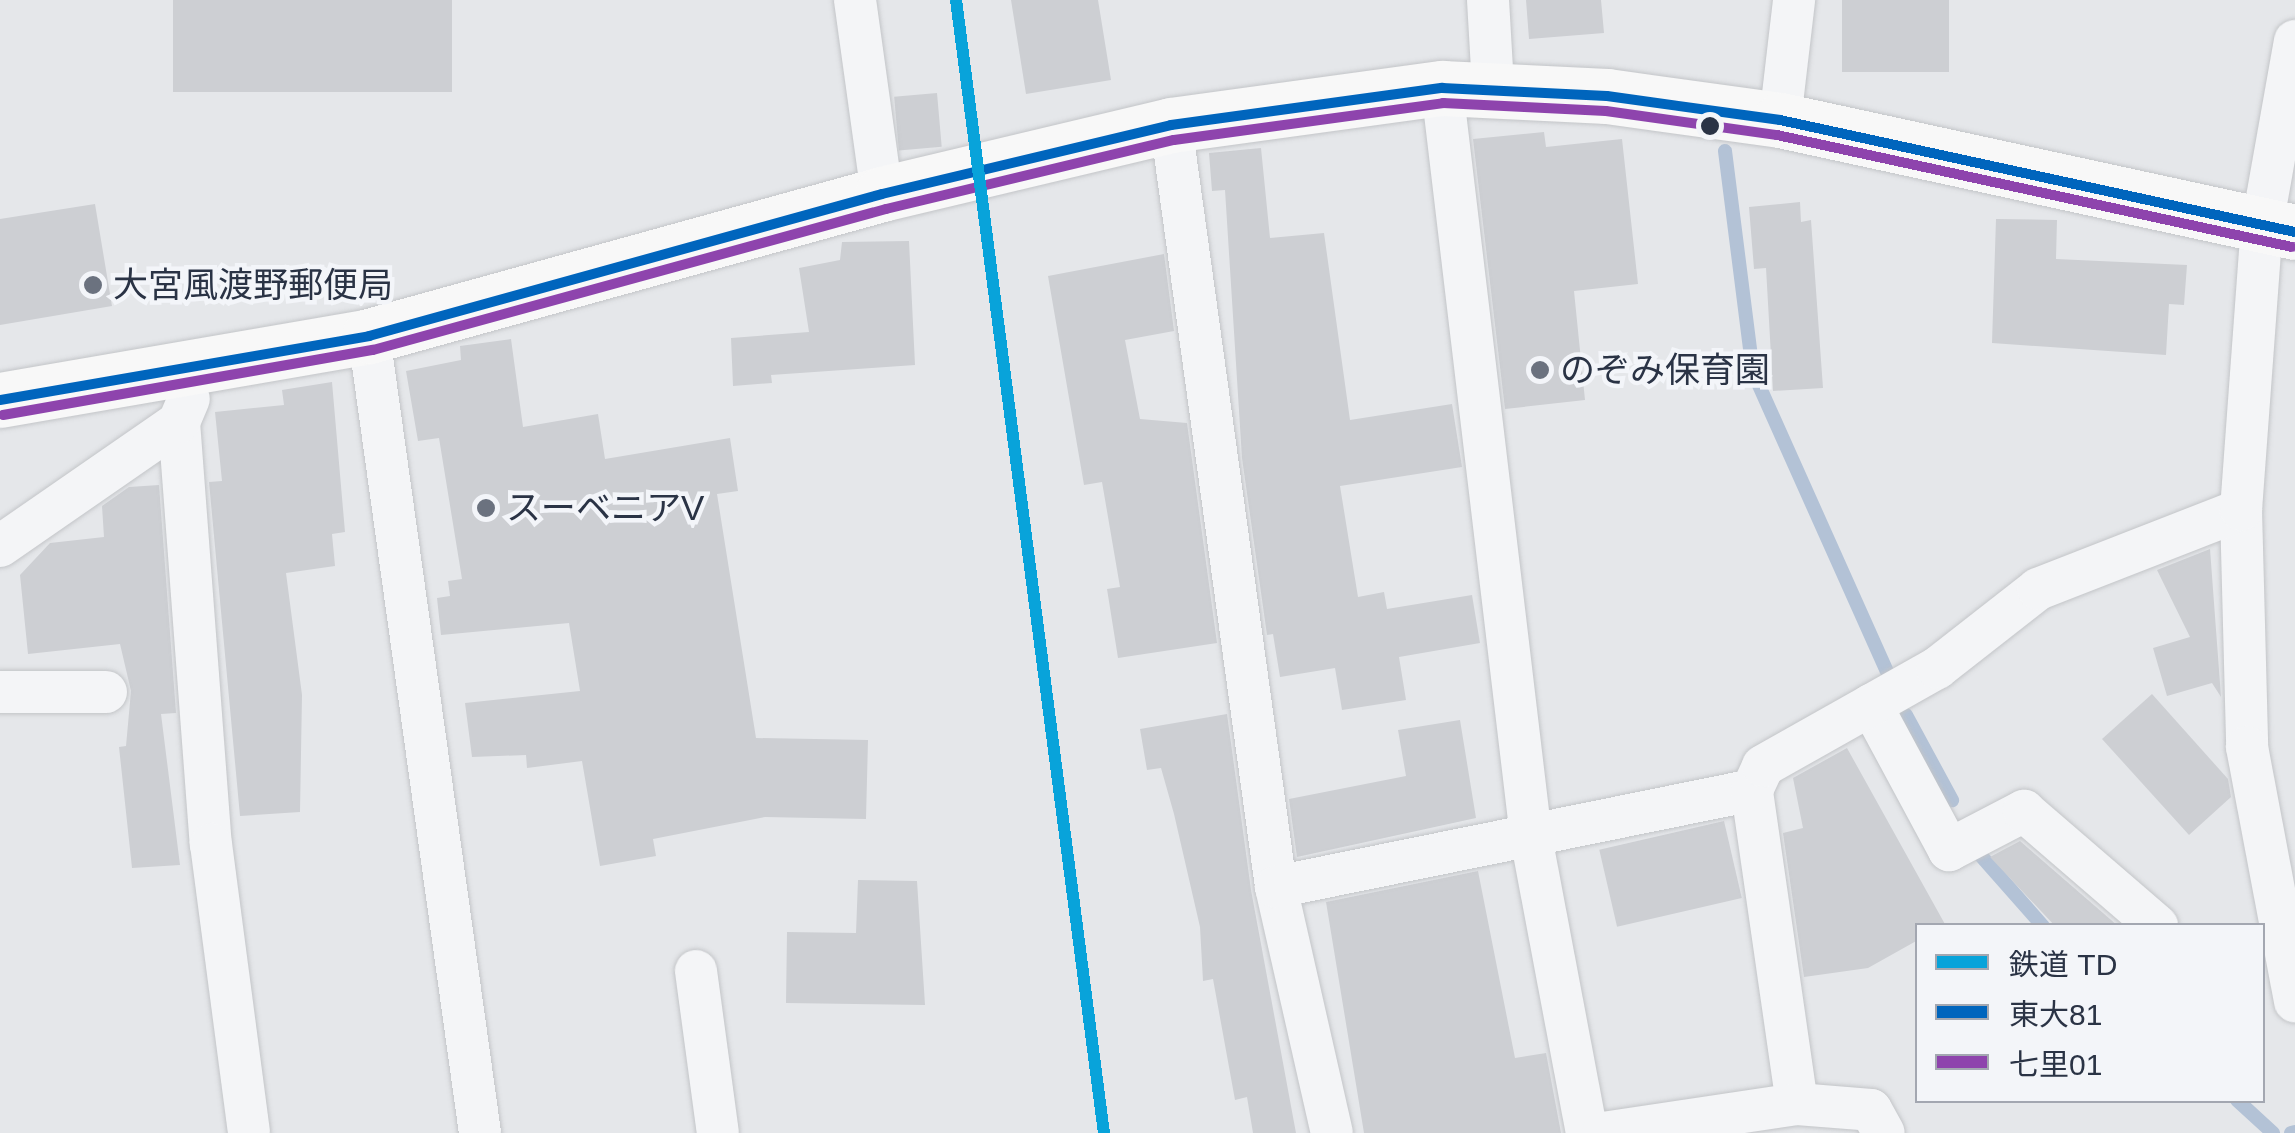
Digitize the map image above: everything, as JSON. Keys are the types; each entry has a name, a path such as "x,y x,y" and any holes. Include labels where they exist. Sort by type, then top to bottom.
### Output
{"main road":[{"path":"0,400 200,371 369,336 882,194 1171,125 1468,88 1780,120 2278,229"}],"street":[{"path":"855,0 882,194"},
{"path":"1488,0 1468,88 1530,837 1588,1133"},
{"path":"1780,120 1794,0"},
{"path":"2295,41 2278,229 2241,510 2247,747 2279,835 2270,928 2295,1002"},
{"path":"1171,125 1276,887 1332,1133"},
{"path":"369,336 480,1133"},
{"path":"200,371 179,422 211,844 249,1133"},
{"path":"0,546 179,422"},
{"path":"1797,1104 1752,790 1763,766 1938,668 2038,589 2241,510"},
{"path":"0,692 106,692"},
{"path":"1871,705 1949,850 2024,811 2154,923"},
{"path":"1276,887 1752,790"},
{"path":"696,971 718,1133"},
{"path":"1603,1133 1797,1104 1871,1110 1884,1133"}],"building":[{"path":"173,0 452,0 452,92 173,92"},
{"path":"1011,0 1098,0 1111,80 1026,94"},
{"path":"1526,0 1601,0 1604,33 1529,39"},
{"path":"1842,0 1949,0 1949,72 1842,72"},
{"path":"937,93 942,147 899,151 894,97"},
{"path":"1544,132 1546,147 1622,139 1638,284 1574,291 1585,400 1505,409 1473,139"},
{"path":"1261,148 1270,238 1324,233 1350,420 1452,404 1462,467 1340,486 1358,597 1384,592 1387,609 1472,595 1480,643 1399,657 1406,700 1342,710 1335,668 1280,677 1273,634 1267,635 1242,458 1225,190 1212,191 1209,153"},
{"path":"1800,202 1801,222 1811,220 1823,388 1773,391 1766,268 1754,269 1749,207"},
{"path":"95,204 112,306 0,325 0,219"},
{"path":"1996,219 2057,220 2056,259 2187,265 2184,305 2169,304 2166,355 1992,343"},
{"path":"909,241 915,365 771,375 772,383 733,386 731,338 809,332 799,268 840,260 842,242"},
{"path":"1164,254 1174,331 1125,340 1140,419 1187,423 1217,643 1118,658 1107,589 1120,587 1102,482 1084,485 1048,276"},
{"path":"511,339 523,427 598,414 605,459 730,438 738,491 717,494 756,738 868,740 866,819 765,817 653,839 656,856 600,866 582,761 527,768 526,755 472,757 465,703 580,691 569,623 441,635 437,598 450,596 448,581 462,579 439,438 418,441 406,371 461,360 460,346"},
{"path":"332,382 345,532 332,534 335,566 286,573 302,695 300,812 240,816 209,482 222,481 215,412 284,405 282,390"},
{"path":"159,485 176,713 161,714 180,865 132,868 119,747 126,746 131,691 120,644 28,654 20,575 50,543 104,537 102,506 129,487"},
{"path":"2210,549 2221,697 2212,683 2167,696 2153,648 2190,637 2157,570"},
{"path":"2152,694 2228,779 2231,797 2189,835 2102,739"},
{"path":"1227,714 1251,890 1296,1133 1253,1133 1247,1097 1235,1100 1213,979 1203,981 1200,927 1174,814 1161,768 1147,770 1140,729"},
{"path":"1460,720 1476,818 1297,857 1289,799 1406,776 1398,730"},
{"path":"1847,748 1944,923 1915,923 1915,942 1868,968 1804,977 1783,833 1803,828 1793,778"},
{"path":"1724,821 1742,898 1617,927 1599,850"},
{"path":"2020,841 2115,923 2052,923 1990,857"},
{"path":"1478,871 1515,1058 1546,1053 1561,1133 1364,1133 1326,902"},
{"path":"858,880 917,881 925,1005 786,1003 787,932 856,933"}],"waterway":[{"path":"1725,151 1753,372 1887,672"},
{"path":"1906,715 1952,800"},
{"path":"1975,849 2040,923"},
{"path":"2240,1103 2273,1133"},
{"path":"2291,1133 2295,1132"}],"rail line":[{"name":"TD","path":"956,0 1104,1133"}],"transit line":[{"name":"東大81","path":"0,400 369,336 882,194 1171,125 1442,88 1607,96 1780,120 2295,232"},
{"name":"七里01","path":"3,415 373,350 886,209 1174,140 1443,103 1606,111 1777,135 2292,247"}],"place":[{"name":"大宮風渡野郵便局","path":"93,285"},
{"name":"のぞみ保育園","path":"1540,370"},
{"name":"スーベニアV","path":"486,508"}]}
